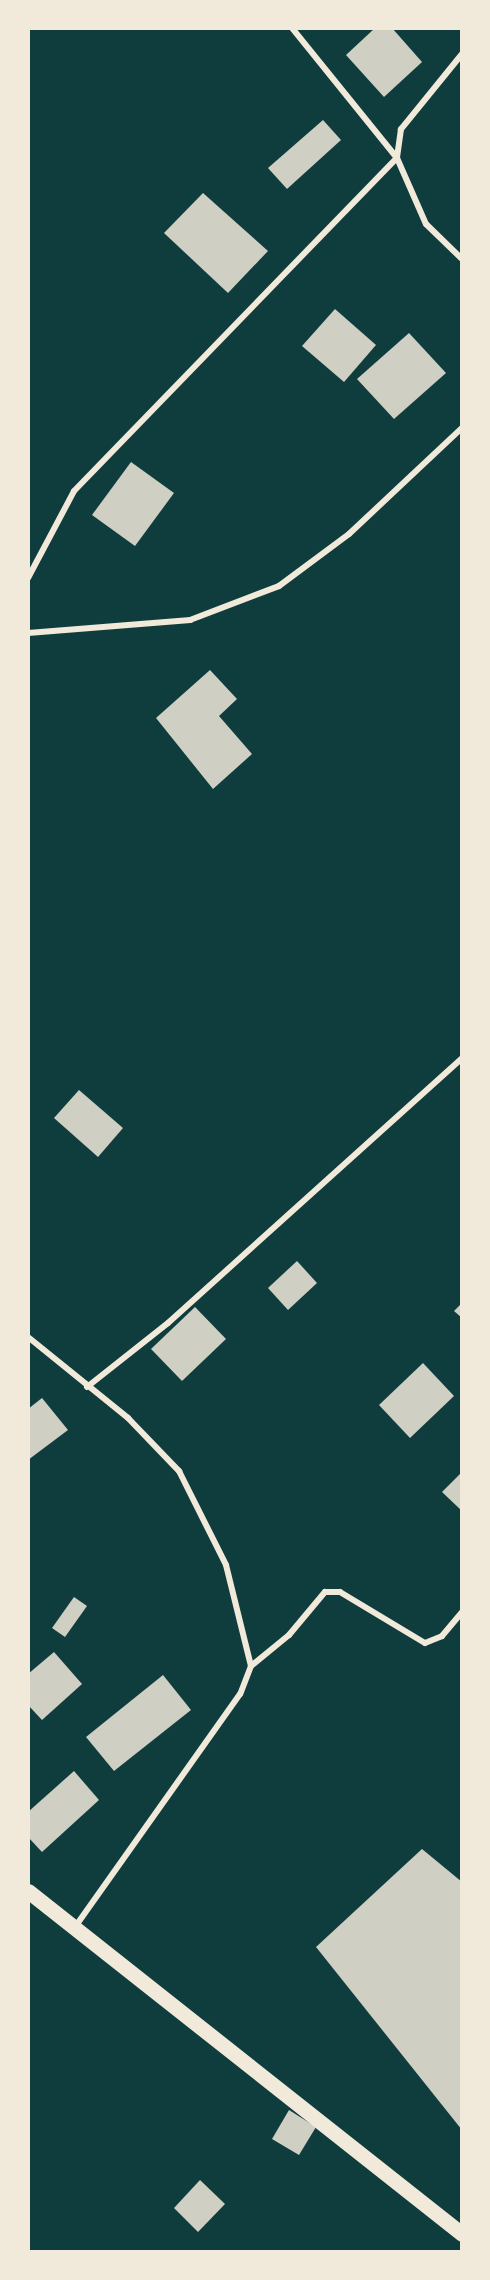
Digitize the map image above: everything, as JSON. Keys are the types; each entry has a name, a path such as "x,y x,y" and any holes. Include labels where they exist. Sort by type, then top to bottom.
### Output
{"main road":[{"path":"28,1891 76,1926 462,2234"}],"street":[{"path":"292,28 397,158 426,224 462,259"},
{"path":"28,578 74,491 397,158 401,129 462,54"},
{"path":"28,633 190,620 279,586 349,534 462,428"},
{"path":"87,1387 168,1323 462,1058"},
{"path":"28,1337 128,1418 184,1481 226,1565 251,1666"},
{"path":"76,1926 240,1695 251,1666 289,1635 325,1592 340,1592 425,1643 442,1636 462,1612"}],"building":[{"path":"375,28 392,28 422,62 384,97 346,55"},
{"path":"323,120 341,140 287,189 268,168"},
{"path":"203,193 268,251 228,293 164,233"},
{"path":"335,309 376,345 344,382 302,346"},
{"path":"409,333 446,373 394,419 357,379"},
{"path":"131,462 174,493 135,546 92,515"},
{"path":"210,670 237,699 219,716 252,754 213,789 156,718"},
{"path":"79,1090 123,1128 98,1157 54,1118"},
{"path":"297,1261 317,1283 288,1310 268,1288"},
{"path":"462,1303 462,1318 454,1311"},
{"path":"195,1307 226,1339 182,1381 151,1349"},
{"path":"423,1363 454,1396 410,1438 379,1405"},
{"path":"42,1398 68,1430 28,1460 28,1409"},
{"path":"462,1472 462,1511 442,1492"},
{"path":"74,1597 87,1606 65,1637 52,1628"},
{"path":"54,1652 82,1684 42,1720 28,1705 28,1674"},
{"path":"163,1675 191,1710 114,1771 86,1737"},
{"path":"74,1771 99,1800 42,1852 28,1837 28,1812"},
{"path":"422,1849 462,1882 462,2130 316,1947"},
{"path":"289,2110 316,2127 299,2155 272,2139"},
{"path":"200,2180 225,2204 198,2232 174,2208"}]}
